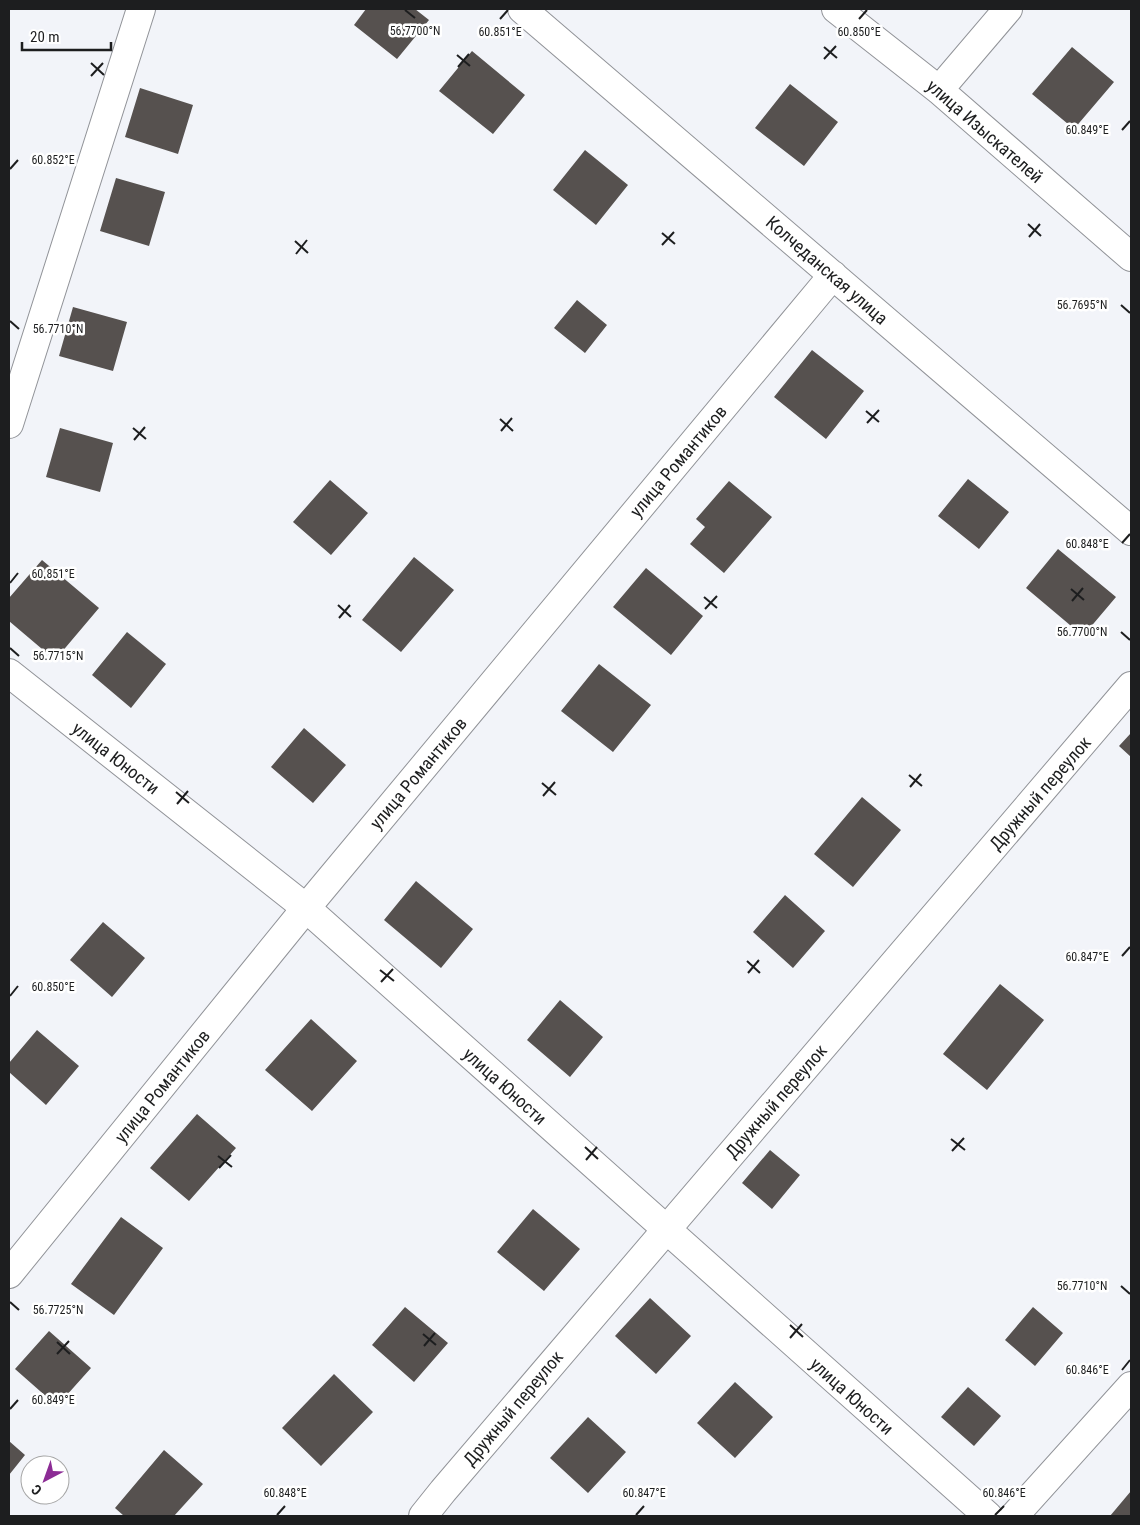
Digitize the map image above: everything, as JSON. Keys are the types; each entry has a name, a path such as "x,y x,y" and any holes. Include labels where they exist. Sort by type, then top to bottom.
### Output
{"street":[{"path":"9,424 141,9"},
{"name":"Колчеданская улица","path":"522,9 1131,531"},
{"name":"улица Изыскателей","path":"836,9 939,90 1131,257"},
{"path":"939,90 1008,9"},
{"name":"улица Романтиков","path":"9,1274 306,908 833,275"},
{"name":"улица Юности","path":"9,673 306,908 988,1516"},
{"name":"Дружный переулок","path":"423,1516 1131,686"},
{"path":"1014,1516 1131,1386"}],"building":[{"path":"366,9 415,9 429,20 397,59 354,25"},
{"path":"1072,47 1114,82 1074,129 1032,94"},
{"path":"472,51 525,95 493,134 439,91"},
{"path":"790,84 838,122 804,166 755,128"},
{"path":"140,88 193,105 178,154 125,137"},
{"path":"585,150 628,185 596,225 553,190"},
{"path":"116,178 165,192 149,246 100,231"},
{"path":"577,300 607,325 585,353 554,328"},
{"path":"73,307 127,322 113,371 59,356"},
{"path":"812,350 864,391 826,439 774,397"},
{"path":"60,428 113,443 100,492 46,477"},
{"path":"968,479 1009,512 979,549 938,516"},
{"path":"330,480 368,513 331,555 293,522"},
{"path":"729,481 772,517 724,573 690,544 705,527 696,519"},
{"path":"1058,549 1116,597 1083,636 1026,588"},
{"path":"414,557 454,590 401,652 362,620"},
{"path":"42,560 99,608 55,660 9,621 9,598"},
{"path":"646,568 703,616 671,655 613,607"},
{"path":"127,632 166,664 131,708 92,675"},
{"path":"599,664 651,705 613,752 561,711"},
{"path":"304,728 346,765 313,803 271,767"},
{"path":"1131,733 1131,757 1119,746"},
{"path":"862,797 901,830 853,887 814,854"},
{"path":"416,881 473,929 441,968 384,920"},
{"path":"785,895 825,931 793,968 753,932"},
{"path":"103,922 145,958 112,997 70,960"},
{"path":"1000,984 1044,1020 987,1090 943,1054"},
{"path":"560,1000 603,1037 570,1077 527,1040"},
{"path":"311,1019 357,1061 312,1111 265,1070"},
{"path":"37,1030 79,1066 46,1105 9,1072 9,1063"},
{"path":"197,1114 236,1148 189,1201 150,1168"},
{"path":"770,1150 800,1175 772,1209 742,1183"},
{"path":"533,1209 580,1249 544,1291 497,1252"},
{"path":"121,1217 163,1248 114,1315 71,1284"},
{"path":"650,1298 691,1336 656,1374 615,1336"},
{"path":"405,1307 448,1343 414,1382 372,1345"},
{"path":"1033,1307 1063,1333 1035,1366 1005,1340"},
{"path":"49,1331 91,1368 57,1406 15,1369"},
{"path":"334,1374 373,1412 321,1466 282,1428"},
{"path":"735,1382 773,1417 735,1458 697,1423"},
{"path":"968,1387 1001,1416 974,1446 941,1417"},
{"path":"588,1417 626,1452 588,1493 550,1458"},
{"path":"9,1441 25,1455 20,1455 20,1461 9,1475"},
{"path":"164,1450 203,1484 174,1516 124,1516 115,1508"},
{"path":"1131,1491 1131,1516 1110,1516"}]}
